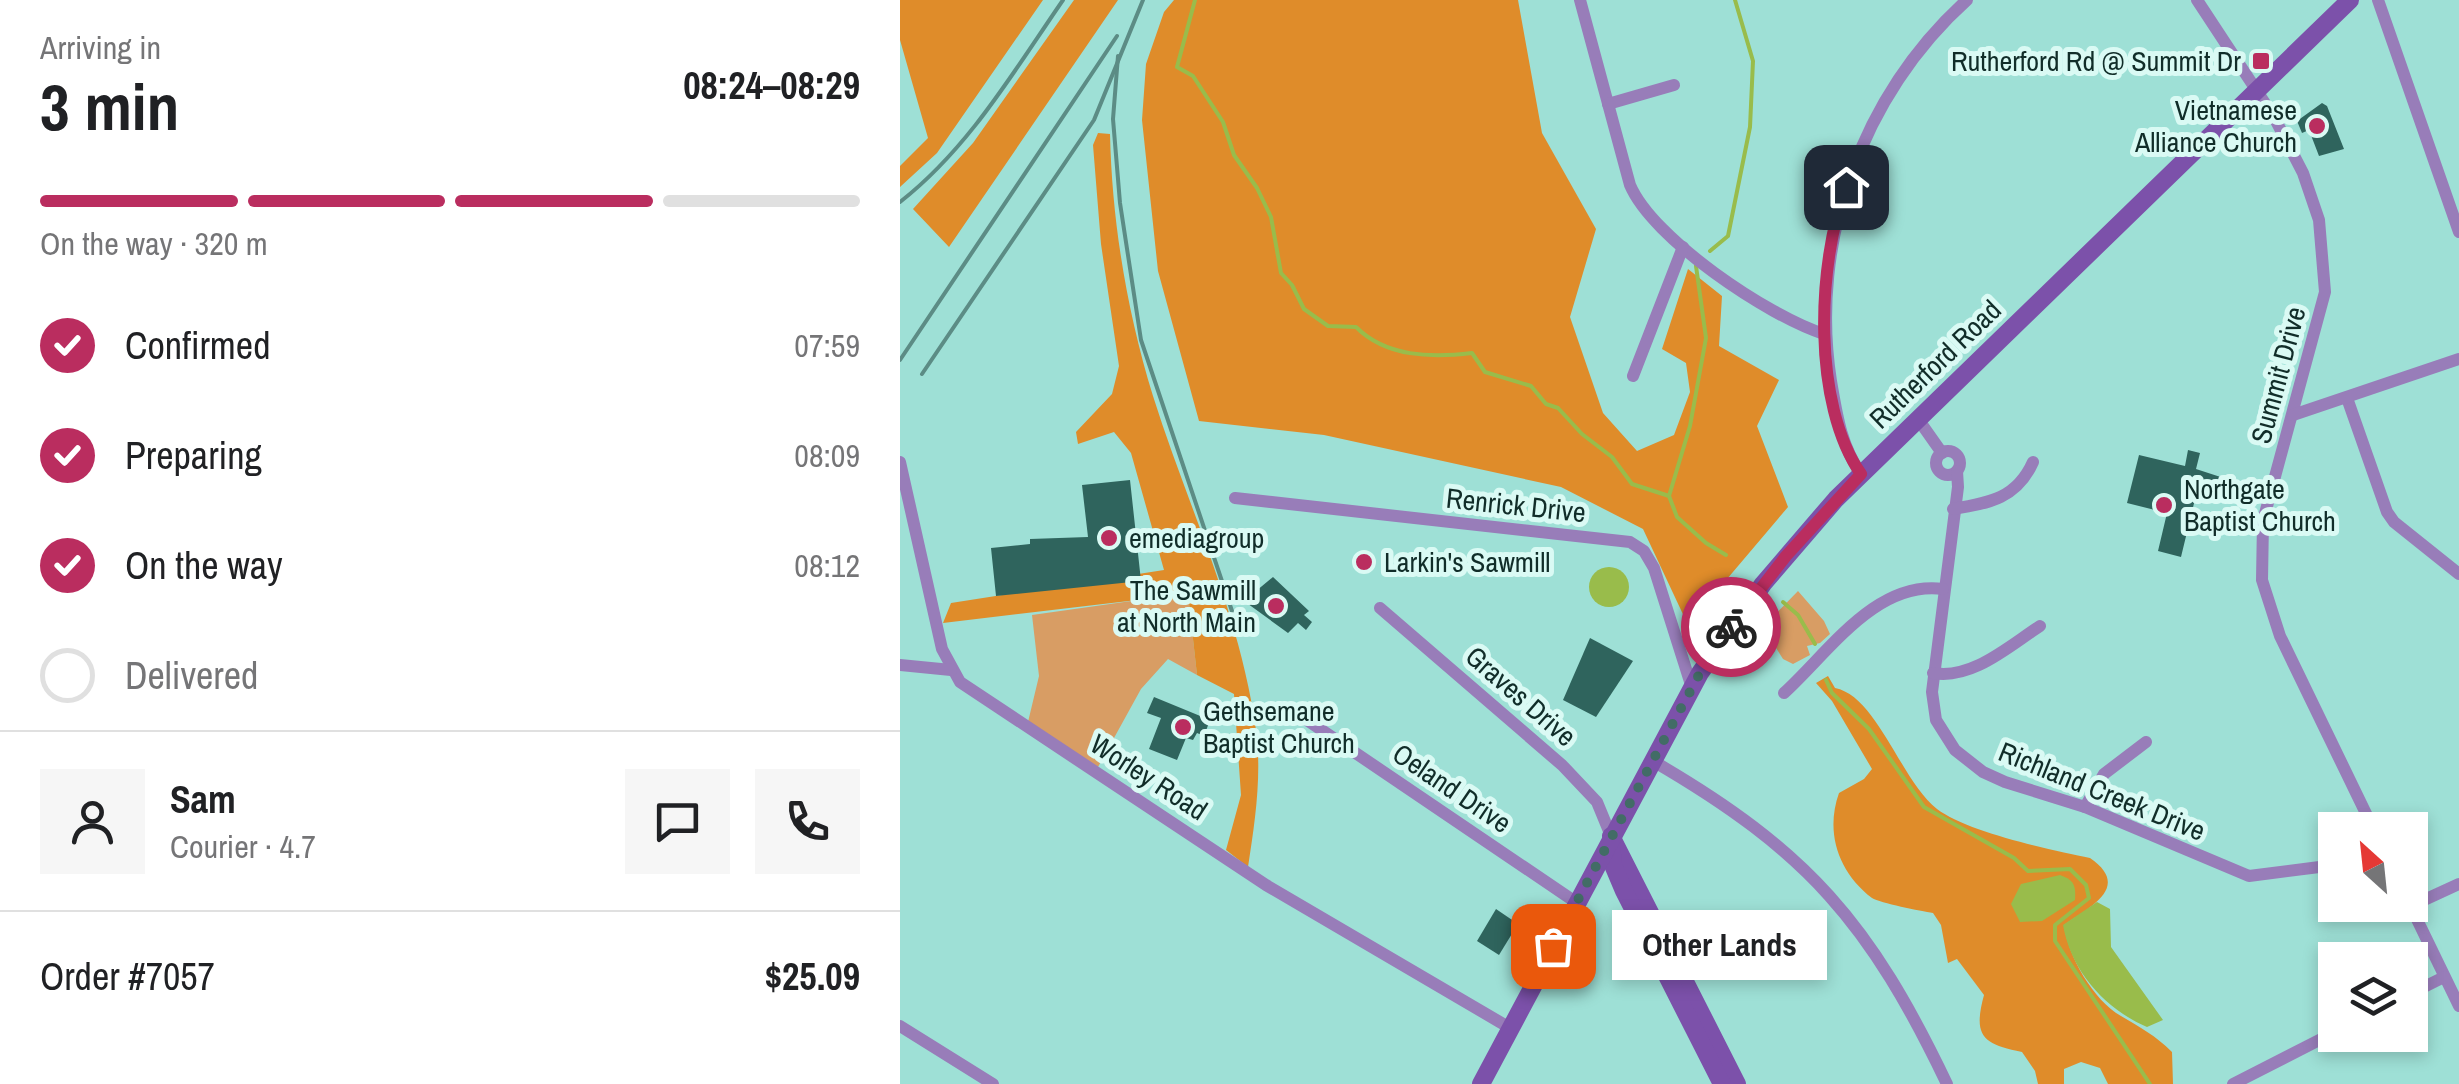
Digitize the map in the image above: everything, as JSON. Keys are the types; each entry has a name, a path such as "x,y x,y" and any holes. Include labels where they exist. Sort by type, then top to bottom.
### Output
{"street":[{"path":"1580,0 1642,210 1683,247 1774,312 1824,334"},
{"path":"1861,474 1846,453 1838,428 1824,334 1839,206 1859,156 1913,57 1966,0"},
{"name":"Summit Drive","path":"2197,0 2258,89 2303,174 2319,220 2325,257 2322,309 2260,544 2265,596 2364,812"},
{"name":"Rutherford Road","path":"1481,1084 1692,688 1715,648 1763,584 1861,474 2350,0"},
{"path":"2378,0 2459,232"},
{"path":"1608,104 1674,86"},
{"path":"1632,376 1683,247"},
{"path":"2293,415 2459,360"},
{"path":"2348,398 2387,512 2394,522 2459,574"},
{"path":"1918,419 1942,453 1956,454 1960,464 1956,470 1941,473"},
{"name":"Richland Creek Drive","path":"1942,453 1936,463 1953,510"},
{"name":"Worley Road","path":"900,462 942,649 952,670 979,698 1259,881 1510,1028"},
{"path":"1953,510 1987,503 2013,492 2024,482 2033,462"},
{"name":"Richland Creek Drive","path":"1956,470 1958,487 1932,673 1936,720 1955,750 1983,772 2005,782 2085,807 2250,876 2276,876 2318,863"},
{"name":"Renrick Drive","path":"1235,498 1630,542 1644,551 1654,568 1692,688"},
{"path":"1784,693 1878,604 1908,590 1943,589"},
{"name":"Graves Drive","path":"1380,608 1562,764 1597,802 1611,836"},
{"path":"1932,673 1946,675 1976,667 2040,626"},
{"path":"900,665 952,670"},
{"name":"Oeland Drive","path":"1298,714 1577,903"},
{"path":"2085,807 2104,774 2146,742"},
{"path":"1653,761 1761,830 1829,892 1887,969 1947,1084"},
{"path":"1611,836 1613,865 1624,891 1722,1084"},
{"path":"1611,836 1737,1084"},
{"path":"2428,898 2459,884"},
{"path":"2418,922 2459,1006"},
{"path":"2428,984 2444,976"},
{"path":"900,1026 993,1084"},
{"path":"2233,1084 2318,1041"}],"shaded area":[{"path":"900,0 1043,0 937,153 900,187 900,166 928,138 900,40"},
{"path":"1074,0 1118,0 949,247 913,209 973,143"},
{"path":"1174,0 1518,0 1542,133 1596,229 1570,317 1603,413 1637,451 1674,435 1690,392 1686,363 1662,349 1688,269 1722,296 1719,346 1779,380 1757,426 1788,507 1688,625 1643,529 1561,487 1324,435 1199,421 1158,271 1142,120 1146,64 1164,12"},
{"path":"1098,133 1110,134 1118,233 1128,299 1144,364 1226,602 1248,687 1258,764 1248,867 1226,850 1241,795 1234,694 1197,675 1188,594 943,623 951,603 1164,570 1131,453 1114,432 1078,444 1076,432 1112,394 1119,366 1101,244 1093,145"},
{"path":"1609,567 1623,573 1629,587 1623,601 1609,607 1595,601 1589,587 1595,573"},
{"path":"1798,591 1830,634 1820,643 1807,646 1810,655 1793,664 1783,659 1763,627"},
{"path":"1188,593 1197,675 1168,659 1141,689 1098,767 1028,722 1039,676 1032,615"},
{"path":"1828,676 1835,688 1864,706 1924,796 1937,809 1988,833 2090,858 2102,868 2107,887 2095,904 2064,925 2066,937 2084,976 2101,999 2172,1052 2173,1084 2108,1084 2100,1068 2081,1062 2064,1069 2064,1084 2038,1084 2035,1071 2022,1052 1984,1036 1980,1020 1984,995 1957,959 1948,963 1941,925 1933,913 1872,898 1843,864 1833,822 1839,793 1864,779 1872,769 1832,701 1816,683"},
{"path":"2060,875 2073,884 2075,900 2042,921 2020,922 2011,904 2021,884"},
{"path":"2097,902 2110,909 2111,947 2163,1020 2147,1027 2132,1019 2104,999 2082,973 2063,925"}],"building":[{"name":"Vietnamese Alliance Church","path":"2322,103 2327,106 2344,149 2319,156 2309,130 2302,133 2297,121"},
{"name":"Northgate Baptist Church","path":"2188,450 2200,453 2196,469 2239,483 2235,500 2230,499 2229,503 2196,495 2181,557 2158,551 2167,513 2127,503 2139,455 2185,466"},
{"name":"emediagroup","path":"1130,480 1141,581 996,596 991,548 1030,544 1030,539 1088,537 1082,485"},
{"name":"The Sawmill at North Main","path":"1273,577 1309,611 1304,615 1312,622 1306,630 1298,623 1288,633 1244,601"},
{"path":"1590,638 1633,661 1596,717 1563,700"},
{"name":"Gethsemane Baptist Church","path":"1154,697 1210,720 1204,736 1197,733 1193,740 1186,738 1177,760 1149,749 1161,718 1147,713"},
{"path":"1496,909 1518,924 1499,955 1477,941"}],"waterway":[{"path":"1195,0 1177,67 1193,76 1223,122 1234,155 1271,217 1281,273 1304,309 1328,326 1356,327 1395,350 1425,355 1472,353 1485,372 1531,386 1546,404 1558,408 1582,434 1612,457 1632,484 1669,496"},
{"path":"1710,251 1728,236 1750,127 1753,61 1735,0"},
{"path":"1696,266 1706,338 1690,426 1669,496 1677,517 1726,555"},
{"path":"1783,602 1798,615 1815,644"},
{"path":"1826,680 1832,693 1869,729 1924,807 2014,858 2028,871 2070,869 2086,885 2089,898 2055,925 2055,941 2150,1084"}],"railway":[{"path":"900,202 969,133 1063,0"},
{"path":"922,374 1094,120 1143,0"},
{"path":"900,360 1117,36"},
{"path":"1118,56 1113,119 1120,203 1141,340 1233,614"}],"way so far":[{"path":"1553,946 1700,673 1731,627"}],"place":[{"name":"Rutherford Rd @ Summit Dr","path":"2261,61"},
{"name":"Vietnamese Alliance Church","path":"2317,126"},
{"name":"Northgate Baptist Church","path":"2164,505"},
{"name":"emediagroup","path":"1109,538"},
{"name":"Larkin's Sawmill","path":"1364,562"},
{"name":"The Sawmill at North Main","path":"1276,606"},
{"name":"Gethsemane Baptist Church","path":"1183,727"},
{"name":"Other Lands","path":"1553,946"}],"route":[{"path":"1731,627 1816,520 1861,474 1846,453 1838,428 1824,334 1829,260 1846,187"}]}
